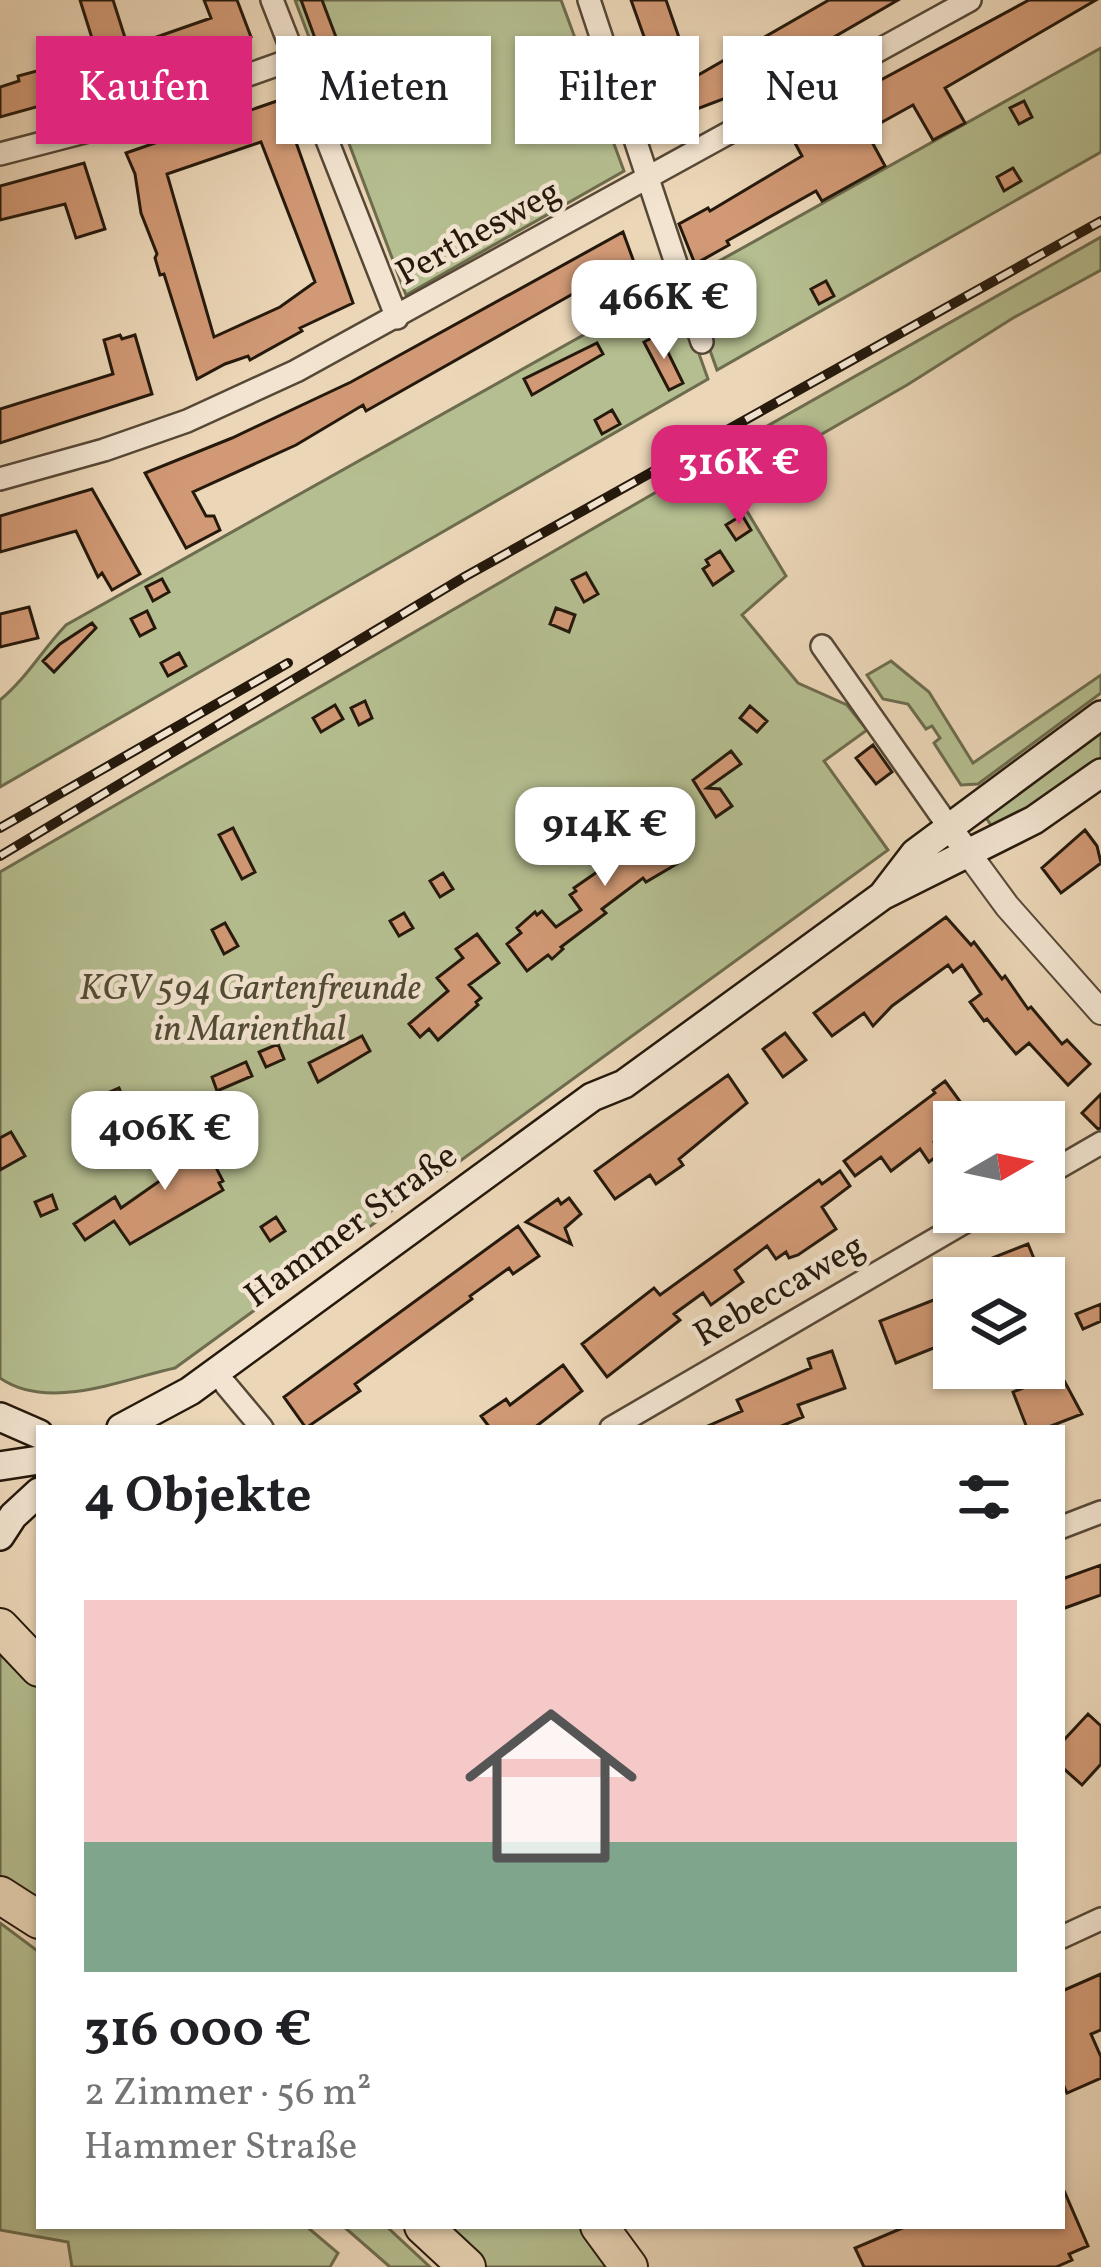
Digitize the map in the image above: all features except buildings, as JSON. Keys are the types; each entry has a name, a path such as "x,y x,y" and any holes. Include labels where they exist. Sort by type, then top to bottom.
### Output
{"highway":[{"path":"0,1628 36,1665"},
{"path":"0,1895 36,1918"},
{"path":"426,2229 467,2267"},
{"path":"601,2229 628,2267"}],"main road":[{"name":"Hammer Straße","path":"882,896 901,866 1101,715"},
{"name":"Hammer Straße","path":"126,1425 190,1390 592,1097 624,1084 882,896 1034,820 1101,772"},
{"name":"Hammer Straße","path":"167,1425 602,1112 624,1084"},
{"path":"0,1417 36,1433"},
{"path":"0,1466 36,1460"},
{"path":"0,1537 13,1516 36,1495"}],"street":[{"path":"272,0 287,36"},
{"path":"590,0 702,342"},
{"name":"Perthesweg","path":"0,479 187,421 296,371 970,0"},
{"path":"0,154 95,129 276,65"},
{"path":"330,144 397,317"},
{"path":"822,646 1020,922 1101,1012"},
{"path":"1065,1164 1101,1143"},
{"name":"Rebeccaweg","path":"616,1425 946,1233"},
{"path":"226,1385 259,1425"},
{"path":"1065,1526 1101,1511"},
{"path":"1065,1935 1101,1919"}],"green space":[{"path":"295,0 561,0 574,36 515,36 515,144 614,144 624,171 406,295 349,144 491,144 491,36 309,36"},
{"path":"1101,48 1101,152 717,370 685,280"},
{"path":"1101,237 1101,270 756,472 746,438"},
{"path":"662,291 682,306 708,379 0,787 0,700 66,625"},
{"name":"KGV 594 Gartenfreunde in Marienthal","path":"715,458 786,576 742,615 798,683 847,705 867,730 824,761 888,850 175,1368 63,1393 19,1388 0,1378 0,872"},
{"path":"891,661 929,692 973,763 1101,675 1101,693 978,784 961,785 934,743 940,738 932,726 926,729 908,704 883,699 867,675"},
{"path":"1101,732 1101,764 994,830 985,816"},
{"path":"0,1651 36,1683 36,1906 0,1882"},
{"path":"0,1923 36,1950 36,2229 310,2229 338,2253 330,2267 72,2267 68,2242 0,2230"},
{"path":"346,2229 389,2229 430,2267 390,2267"},
{"path":"443,2229 586,2229 613,2267 486,2267"}],"railway":[{"path":"0,856 466,576 1101,221"},
{"path":"0,828 288,663"}]}
